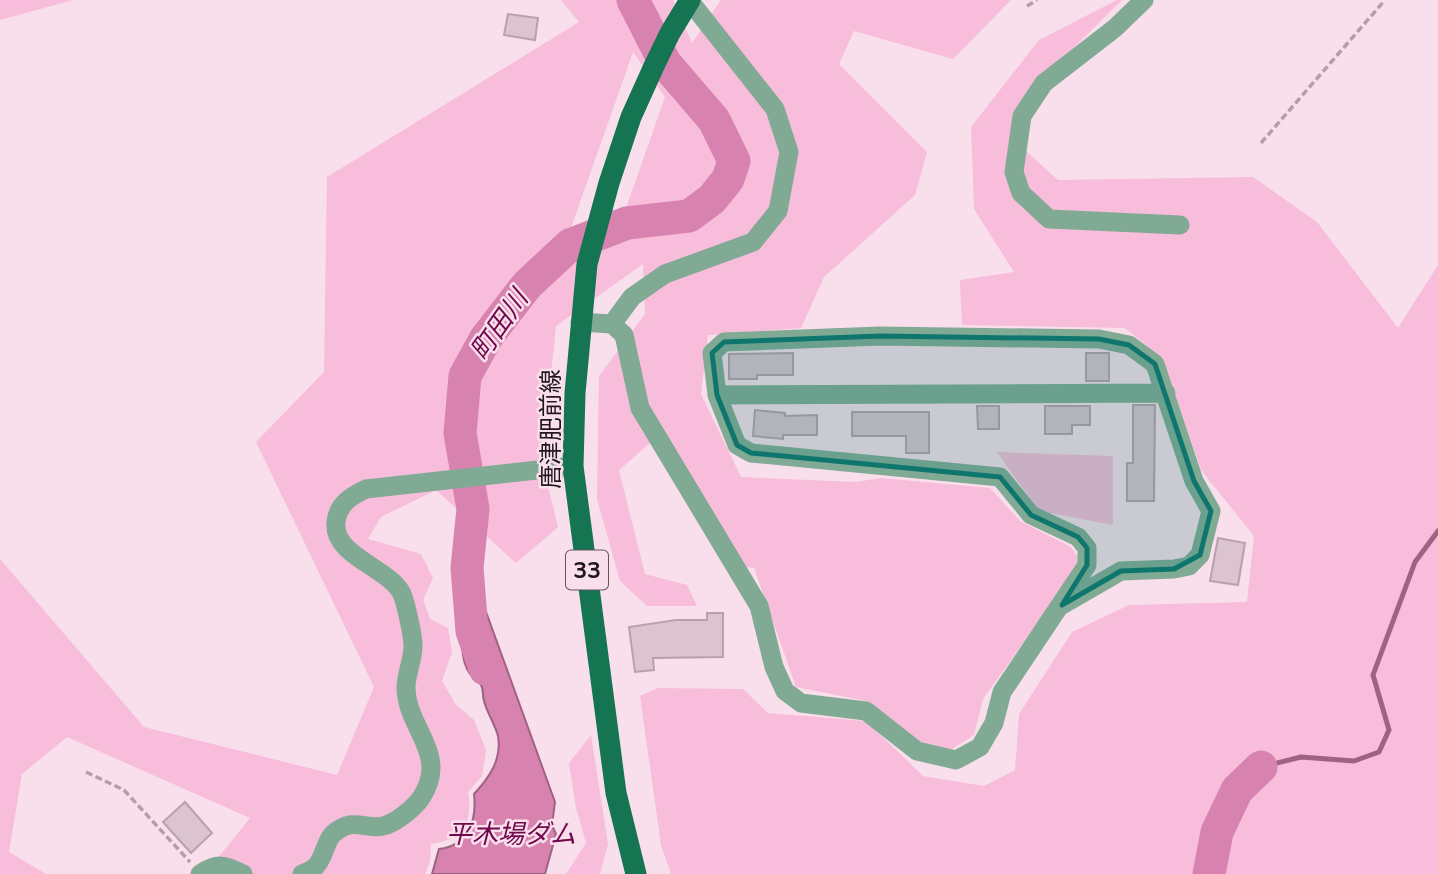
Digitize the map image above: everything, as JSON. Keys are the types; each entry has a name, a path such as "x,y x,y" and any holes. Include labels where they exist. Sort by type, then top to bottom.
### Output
{"main road":[{"name":"唐津肥前線","path":"636,874 616,793 573,466 575,393 587,264 609,183 631,117 670,33 690,1"}],"street":[{"path":"1144,0 1115,28 1044,83 1021,116 1014,172 1021,193 1049,219 1180,225"},
{"path":"612,324 632,298 665,274 753,242 778,211 789,152 775,109 690,1"},
{"path":"580,322 612,324 624,335 640,408 759,606 774,667 785,691 801,703 866,711 918,751 956,760 980,747 994,723 1002,692 1087,565 1087,548 1078,537 1031,515 1000,477 751,453 737,445 716,396 712,353 724,342 880,336 1098,339 1129,345 1155,364 1194,481 1211,511 1200,555 1189,566 1121,571 1062,605"},
{"path":"716,396 1166,393"},
{"path":"302,874 316,867 332,834 353,822 383,826 399,818 421,798 432,772 431,755 416,729 406,689 413,645 402,593 390,580 351,552 335,527 338,510 352,496 366,489 573,466"},
{"path":"201,874 213,865 225,865 243,874"}],"path":[{"path":"1027,6 1037,0"},
{"path":"1261,143 1385,0"},
{"path":"86,772 124,790 201,874"}],"highlighted area":[{"path":"880,336 1099,339 1129,345 1155,364 1194,481 1211,511 1200,555 1174,569 1121,571 1062,605 1087,565 1087,548 1078,537 1031,515 1000,477 751,453 737,445 717,395 712,353 724,342"}],"shaded area":[{"path":"0,0 73,0 0,20"},
{"path":"561,0 673,0 692,43 721,0 1011,0 953,59 854,31 839,64 927,152 915,195 824,277 801,328 708,335 701,394 741,477 856,482 881,478 990,488 1020,521 1071,547 1081,562 983,699 974,735 946,753 914,742 866,701 796,687 754,568 739,566 664,431 619,470 645,574 687,585 697,606 647,606 620,581 597,499 599,376 645,314 643,264 556,326 542,461 558,527 516,563 436,490 381,517 368,539 421,554 433,578 423,600 430,619 448,628 452,652 442,681 456,705 474,720 486,750 482,776 468,792 467,821 451,839 431,844 430,861 425,874 205,874 250,818 67,737 22,774 9,852 46,874 0,874 0,559 144,727 337,775 374,687 256,442 324,372 327,177 579,22","holes":["633,52 665,97 626,208 567,239"]},
{"path":"1117,0 1122,0 1034,87 1026,151 1058,180 1253,177 1317,222 1398,328 1438,265 1438,874 671,874 661,845 640,696 658,688 743,689 768,713 866,721 923,776 984,786 1015,770 1019,714 1072,632 1129,605 1247,602 1254,536 1201,470 1163,359 1125,328 962,325 960,280 1014,272 974,209 971,127 1039,40"},
{"path":"997,452 1113,456 1113,525 1039,511"},
{"path":"591,735 608,844 600,874 566,874 586,843 576,808 569,763"}],"water":[{"name":"平木場ダム","path":"485,609 555,802 552,825 556,834 545,874 432,874 439,849 457,843 468,831 474,814 474,794 485,782 498,753 498,736 483,699 482,687 470,674 462,651 466,627 486,626"}],"building":[{"path":"508,14 538,18 535,40 504,35"},
{"path":"793,353 793,375 757,375 757,379 729,379 729,354"},
{"path":"1086,353 1109,353 1109,381 1086,381"},
{"path":"1133,405 1155,405 1154,501 1127,501 1127,463 1133,463"},
{"path":"977,406 999,406 999,429 978,429"},
{"path":"1045,406 1090,406 1090,425 1072,425 1072,434 1045,434"},
{"path":"755,410 785,413 785,416 817,415 817,435 783,435 783,439 753,436"},
{"path":"852,412 929,412 929,453 906,453 906,436 852,436"},
{"path":"1218,538 1245,543 1238,585 1210,581"},
{"path":"707,613 723,613 723,657 653,658 654,670 635,672 629,627 676,620 707,620"},
{"path":"185,802 212,833 191,853 163,822"}],"waterway":[{"name":"町田川","path":"485,669 472,631 467,568 473,509 460,433 465,376 486,338 527,285 570,245 627,223 689,216 712,199 728,179 734,161 714,120 665,63 633,0"},
{"path":"1261,767 1301,757 1354,761 1379,752 1389,730 1373,675 1415,562 1438,531"},
{"path":"1209,874 1217,832 1237,790 1261,767"}]}
